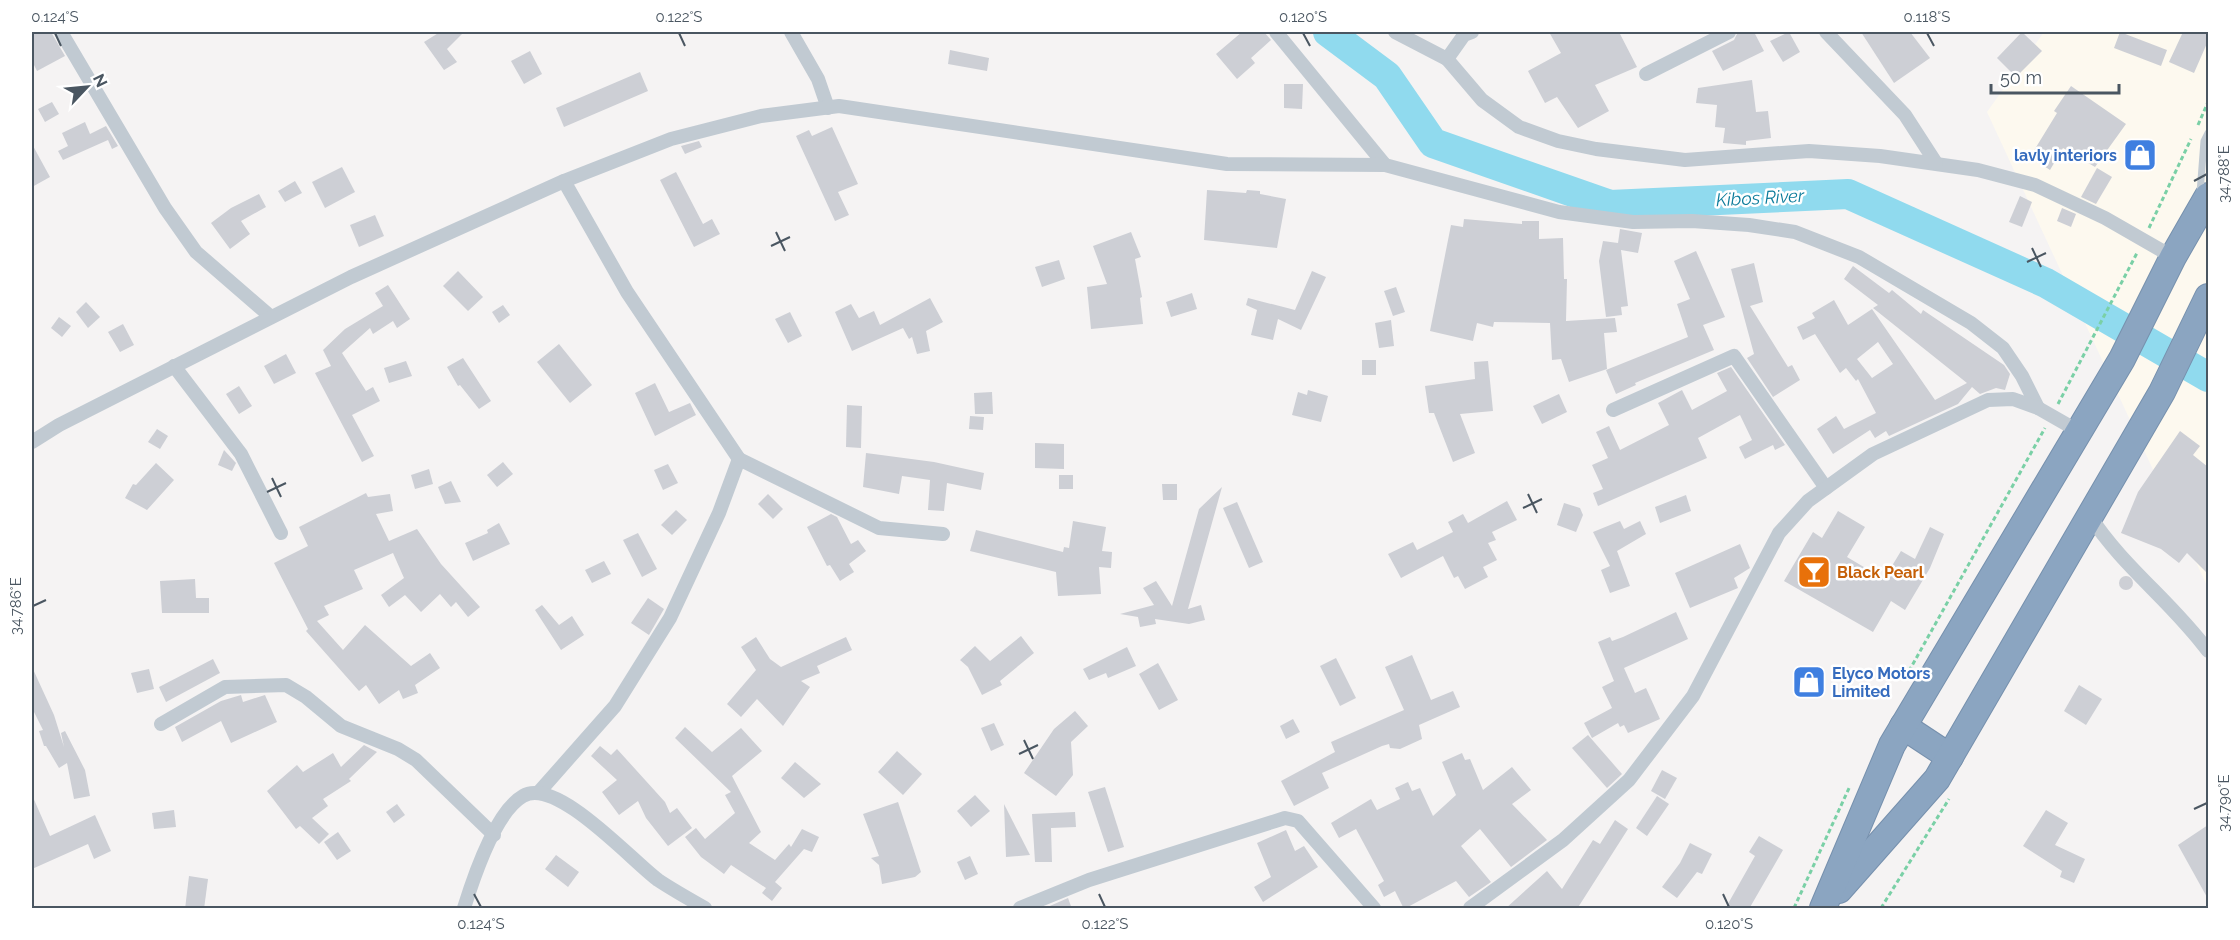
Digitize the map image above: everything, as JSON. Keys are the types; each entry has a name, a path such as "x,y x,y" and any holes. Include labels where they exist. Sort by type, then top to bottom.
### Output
{"highway":[{"path":"1824,907 1903,726 2080,432 2122,359 2173,257 2204,203"},
{"path":"1824,907 1937,779 2162,392 2208,297"},
{"path":"1903,726 1950,757"}],"street":[{"path":"61,32 165,208 196,252 270,316"},
{"path":"791,32 818,79 828,108"},
{"path":"1276,32 1385,165"},
{"path":"1395,32 1447,59 1482,100 1519,127 1558,141 1596,149 1685,160 1809,151 1936,163 2006,176 2035,185 2173,257"},
{"path":"1447,59 1464,35 1472,32"},
{"path":"1646,74 1729,32"},
{"path":"1826,32 1905,115 1936,163"},
{"path":"32,442 59,425 270,316 564,181 671,139 761,116 839,106 1227,164 1385,165 1559,212 1633,222 1692,221 1749,225 1794,232 1858,257 1971,323 2003,348 2022,376 2038,408"},
{"path":"564,181 627,292 739,459 879,528 943,534"},
{"path":"1613,410 1734,356 1826,488"},
{"path":"174,366 241,454 281,533"},
{"path":"1470,909 1563,840 1629,780 1693,696 1779,533 1808,501 1873,454 1988,400 2013,399 2038,408 2080,432"},
{"path":"539,792 615,706 670,618 719,513 739,459"},
{"path":"2090,516 2102,534 2186,620 2208,651"},
{"path":"161,724 225,687 286,684 306,697 340,726 398,749 416,760 494,835"},
{"path":"464,909 494,835 506,812 523,795 539,792 575,810 657,879 705,909"},
{"path":"1020,909 1089,880 1285,818 1298,821 1374,909"}],"lane":[{"path":"2204,203 2204,141 2208,133"}],"path":[{"path":"2074,372 2144,240 2208,102"}],"shaded area":[{"path":"2044,32 2208,32 2208,588 1987,112"}],"building":[{"path":"32,32 51,32 65,56 37,71 32,61"},
{"path":"440,32 464,32 447,49 457,62 444,70 424,42"},
{"path":"1242,32 1264,32 1271,40 1251,58 1255,63 1237,79 1216,54"},
{"path":"1549,32 1619,32 1637,67 1595,85 1609,111 1578,128 1557,97 1545,103 1528,71 1561,53"},
{"path":"1738,32 1754,32 1764,51 1723,71 1712,51 1734,40"},
{"path":"1789,32 1800,52 1783,62 1770,41"},
{"path":"1861,32 1910,32 1930,58 1894,83"},
{"path":"2022,32 2042,51 2016,77 1997,58"},
{"path":"2120,32 2167,50 2161,66 2114,48"},
{"path":"2183,32 2208,32 2208,41 2194,73 2169,62"},
{"path":"950,50 989,58 987,71 948,64"},
{"path":"530,51 542,74 524,84 511,61"},
{"path":"640,72 648,91 564,127 556,108"},
{"path":"1752,80 1756,112 1768,111 1771,138 1746,141 1746,145 1723,143 1725,128 1715,127 1717,105 1696,103 1698,88"},
{"path":"1284,84 1303,84 1302,109 1284,108"},
{"path":"2071,86 2126,124 2095,167 2063,148 2050,170 2030,157 2057,113 2054,111"},
{"path":"52,102 59,114 45,122 38,109"},
{"path":"85,122 90,134 106,126 118,146 112,149 108,140 63,160 58,151 68,146 62,133"},
{"path":"832,127 858,184 838,192 849,215 835,221 796,136 809,130 812,136"},
{"path":"699,141 702,147 685,154 681,146"},
{"path":"32,144 50,177 32,187"},
{"path":"342,167 355,192 325,208 312,182"},
{"path":"2097,168 2112,177 2096,204 2081,197"},
{"path":"676,172 703,224 712,219 720,234 694,247 660,180"},
{"path":"295,181 302,193 285,202 278,191"},
{"path":"1207,190 1246,193 1247,190 1260,191 1260,194 1286,199 1277,248 1204,240"},
{"path":"259,194 266,207 241,221 250,234 230,249 211,223 231,208"},
{"path":"2020,196 2032,202 2022,227 2009,222"},
{"path":"2062,208 2076,214 2071,227 2057,221"},
{"path":"375,215 384,236 359,247 350,225"},
{"path":"1464,219 1522,224 1522,221 1539,221 1539,239 1563,238 1564,279 1567,279 1566,321 1615,318 1617,332 1604,333 1607,369 1569,382 1561,359 1552,360 1550,323 1494,322 1493,327 1477,323 1473,341 1430,331 1451,225 1463,227"},
{"path":"1620,229 1642,233 1638,253 1621,250 1628,306 1621,307 1622,315 1606,317 1599,261 1603,241 1618,243"},
{"path":"1131,232 1141,257 1135,259 1142,297 1140,298 1143,324 1091,329 1087,287 1107,284 1093,246"},
{"path":"1696,251 1725,317 1703,325 1714,350 1635,383 1636,385 1616,394 1606,370 1688,337 1677,304 1690,299 1674,261"},
{"path":"1059,260 1065,279 1042,287 1035,267"},
{"path":"1754,263 1763,302 1750,306 1788,367 1792,365 1800,380 1773,397 1747,358 1754,354 1731,269"},
{"path":"1853,266 1889,293 1892,290 1921,314 1923,310 2004,365 2010,374 2005,390 1996,388 1980,394 1972,387 1958,404 1889,436 1886,431 1875,438 1870,430 1833,454 1817,429 1836,416 1844,429 1876,413 1858,379 1856,381 1846,368 1840,373 1815,334 1803,340 1797,327 1815,318 1812,313 1834,300 1848,325 1872,309 1935,400 1967,383 1873,308 1878,305 1844,279","holes":["1878,342 1893,364 1872,378 1857,359"]},
{"path":"458,271 483,297 468,311 443,286"},
{"path":"1312,271 1326,277 1301,330 1278,319 1273,340 1251,335 1257,310 1246,305 1248,298 1295,310"},
{"path":"388,285 410,319 397,328 393,321 373,334 370,328 342,353 366,391 373,387 380,401 352,415 374,456 362,462 315,373 331,366 323,350 345,329 383,306 375,293"},
{"path":"1396,287 1405,312 1393,316 1384,291"},
{"path":"1192,293 1197,309 1171,317 1166,302"},
{"path":"930,298 943,322 926,331 930,351 917,354 912,337 909,339 903,328 852,351 835,312 851,304 859,318 874,311 880,325"},
{"path":"86,302 100,317 88,328 76,312"},
{"path":"503,305 510,315 499,323 492,312"},
{"path":"790,312 802,336 788,343 775,319"},
{"path":"59,317 71,326 62,337 51,328"},
{"path":"1391,320 1394,346 1379,348 1375,323"},
{"path":"123,324 134,345 120,352 108,332"},
{"path":"559,344 592,385 570,403 537,362"},
{"path":"286,354 296,373 274,384 264,366"},
{"path":"463,358 491,401 479,409 460,385 458,386 447,367"},
{"path":"1362,360 1376,360 1376,375 1362,375"},
{"path":"406,361 412,376 389,383 384,368"},
{"path":"1488,361 1493,411 1460,414 1475,453 1453,462 1434,413 1429,413 1425,386 1475,379 1474,362"},
{"path":"1731,367 1785,445 1775,450 1773,445 1745,459 1739,447 1752,440 1740,415 1698,438 1707,458 1598,506 1593,493 1603,489 1592,465 1608,458 1596,432 1609,426 1620,450 1669,425 1658,403 1682,390 1692,410 1727,391 1717,373"},
{"path":"655,383 669,412 690,403 696,415 655,436 635,393"},
{"path":"239,386 252,406 239,414 226,394"},
{"path":"1308,390 1328,396 1321,422 1292,415 1298,392 1307,395"},
{"path":"992,392 993,414 975,414 974,393"},
{"path":"1559,394 1567,412 1542,424 1533,406"},
{"path":"847,405 862,406 861,448 846,447"},
{"path":"970,416 984,417 983,430 969,429"},
{"path":"157,429 168,436 160,449 148,442"},
{"path":"2180,431 2200,446 2193,455 2208,467 2208,574 2187,553 2179,563 2161,549 2121,533 2138,492"},
{"path":"1035,443 1064,444 1064,469 1035,468"},
{"path":"224,450 236,463 232,471 218,465"},
{"path":"866,453 934,462 984,473 981,490 947,483 944,511 928,510 930,480 902,476 899,494 863,487"},
{"path":"503,462 513,474 497,487 487,475"},
{"path":"156,463 174,480 147,510 125,498 133,484 136,485"},
{"path":"668,464 678,483 663,490 654,470"},
{"path":"429,469 433,484 415,489 411,475"},
{"path":"1059,475 1073,475 1073,489 1059,489"},
{"path":"451,481 461,502 445,504 438,487"},
{"path":"1162,484 1177,484 1177,500 1163,500"},
{"path":"1222,487 1188,609 1201,605 1205,620 1189,624 1155,619 1156,624 1140,627 1138,617 1120,614 1154,605 1143,588 1156,581 1172,606 1199,509"},
{"path":"366,493 368,497 390,494 393,511 376,514 389,541 417,529 441,564 480,607 468,617 456,602 451,607 440,594 421,612 405,595 389,607 381,595 404,578 393,553 354,570 363,589 324,606 329,615 317,621 343,650 365,625 411,666 430,653 440,668 415,685 418,693 403,699 399,690 379,704 366,685 359,691 306,631 308,629 274,563 308,546 299,527"},
{"path":"768,494 783,509 773,519 758,504"},
{"path":"1686,495 1691,511 1660,523 1655,507"},
{"path":"1507,501 1517,520 1492,532 1496,540 1488,543 1497,560 1483,567 1488,577 1465,589 1458,576 1454,578 1443,556 1401,578 1388,554 1413,542 1417,550 1453,532 1448,522 1463,514 1468,523"},
{"path":"1237,502 1263,562 1249,568 1223,508"},
{"path":"1564,503 1580,508 1583,515 1576,532 1557,525"},
{"path":"676,510 687,520 672,535 661,525"},
{"name":"Black Pearl","path":"1838,511 1865,527 1847,557 1884,579 1901,551 1915,559 1930,527 1944,534 1930,568 1905,610 1891,601 1873,632 1784,581 1813,532 1822,538"},
{"path":"831,514 837,517 851,544 858,540 866,551 849,564 854,572 840,581 830,565 827,566 807,527"},
{"path":"1073,521 1106,527 1102,551 1112,552 1111,568 1099,567 1101,594 1058,596 1056,572 970,551 976,530 1063,552 1064,547 1069,548"},
{"path":"1620,521 1624,529 1640,521 1646,534 1617,551 1630,586 1610,593 1601,570 1610,566 1593,532"},
{"path":"499,523 510,544 473,561 465,543 488,533 487,530"},
{"path":"638,533 657,569 642,577 623,540"},
{"path":"1740,544 1750,568 1734,578 1738,588 1690,608 1675,573"},
{"path":"604,561 611,574 592,583 585,570"},
{"path":"2123,576 2129,576 2133,583 2129,590 2123,590 2119,586 2119,580"},
{"path":"195,579 196,598 209,598 209,613 162,613 160,581"},
{"path":"648,598 664,609 649,635 631,623"},
{"path":"542,605 559,625 572,616 584,635 561,650 535,610"},
{"path":"1676,612 1688,639 1624,668 1635,693 1646,688 1660,719 1628,733 1624,725 1620,727 1618,723 1592,738 1584,723 1612,708 1602,687 1614,681 1598,642 1610,637 1612,641 1623,637"},
{"path":"1021,636 1034,653 1000,681 1002,685 982,695 968,667 960,660 975,646 990,661"},
{"path":"756,637 770,659 781,667 846,637 852,650 817,666 820,673 801,681 810,687 783,726 757,699 741,717 727,704 756,670 741,647"},
{"path":"1127,647 1136,666 1108,678 1106,673 1089,680 1083,669"},
{"path":"1412,655 1431,700 1453,691 1460,707 1419,725 1422,739 1400,749 1390,748 1389,744 1382,746 1322,773 1329,788 1294,806 1281,781 1335,752 1331,742 1404,710 1385,667"},
{"path":"1336,658 1356,698 1340,706 1320,666"},
{"path":"213,659 220,673 166,702 159,687"},
{"path":"1158,663 1178,700 1159,710 1139,674"},
{"path":"32,667 54,715 64,747 61,733 65,731 85,770 90,796 74,799 67,763 59,768 44,746 39,731 43,730 32,708"},
{"path":"149,669 154,689 137,693 131,673"},
{"path":"2079,685 2102,699 2086,725 2064,711"},
{"path":"241,695 243,702 265,695 277,722 231,743 221,721 182,742 175,727 221,701"},
{"path":"1075,711 1088,726 1071,742 1073,775 1056,796 1024,773 1054,729"},
{"path":"1293,719 1300,732 1286,739 1280,726"},
{"path":"994,723 1004,745 991,751 981,728"},
{"path":"685,727 712,752 741,728 762,751 732,776 761,832 749,843 775,860 789,844 791,847 802,829 819,837 812,852 804,849 775,882 782,888 772,901 762,893 766,888 731,865 724,874 701,857 685,837 696,828 705,839 735,813 725,795 731,792 675,738"},
{"path":"1588,735 1622,774 1607,788 1572,748"},
{"path":"364,745 377,752 349,779 351,781 323,799 328,806 312,818 329,834 319,844 300,826 296,829 267,791 297,765 303,772 333,753 341,767"},
{"path":"600,746 611,755 617,749 665,802 670,813 677,808 692,828 668,846 646,818 638,801 619,815 602,792 617,780 591,756"},
{"path":"897,751 922,774 903,795 878,772"},
{"path":"1462,753 1465,760 1470,759 1483,790 1512,767 1531,790 1512,804 1547,840 1511,867 1480,829 1461,846 1491,882 1469,897 1456,881 1404,909 1395,891 1384,897 1378,885 1384,881 1356,829 1339,838 1331,823 1371,799 1377,810 1400,799 1395,788 1408,782 1412,791 1420,788 1433,816 1456,795 1442,762"},
{"path":"795,762 821,784 804,798 781,778"},
{"path":"1662,770 1677,778 1665,799 1651,791"},
{"path":"1105,787 1124,847 1108,852 1088,792"},
{"path":"32,795 50,836 95,815 111,851 94,859 88,844 32,869"},
{"path":"975,795 990,811 971,827 957,811"},
{"path":"1657,796 1669,804 1647,836 1636,828"},
{"path":"898,802 921,872 915,877 882,884 879,865 871,858 879,856 863,814"},
{"path":"397,804 405,815 394,823 386,812"},
{"path":"1004,804 1030,855 1006,857"},
{"path":"174,810 176,827 154,829 152,813"},
{"path":"2046,810 2068,823 2055,845 2085,859 2074,883 2060,877 2062,871 2023,846"},
{"path":"1075,812 1076,827 1051,828 1052,862 1035,862 1032,814"},
{"path":"1615,820 1628,829 1577,909 1505,909 1547,871 1562,889 1593,840 1600,844"},
{"path":"2208,825 2208,899 2178,845"},
{"path":"1286,830 1295,851 1304,846 1318,867 1263,902 1254,887 1271,877 1257,843"},
{"path":"338,832 351,851 337,860 324,842"},
{"path":"1759,836 1783,850 1749,909 1725,909 1755,856 1749,852"},
{"path":"1690,843 1712,854 1702,874 1697,872 1677,898 1662,887 1680,863"},
{"path":"556,855 579,872 568,887 545,869"},
{"path":"970,856 978,874 965,880 957,862"},
{"path":"189,876 208,879 204,909 185,909"},
{"path":"1068,898 1072,909 1043,909"}],"waterway":[{"name":"Kibos River","path":"1328,32 1387,76 1433,143 1610,205 1848,194 2046,283 2208,377"}],"place":[{"name":"lavly interiors","path":"2140,155"},
{"name":"Black Pearl","path":"1814,572"},
{"name":"Elyco Motors Limited","path":"1809,682"}]}
